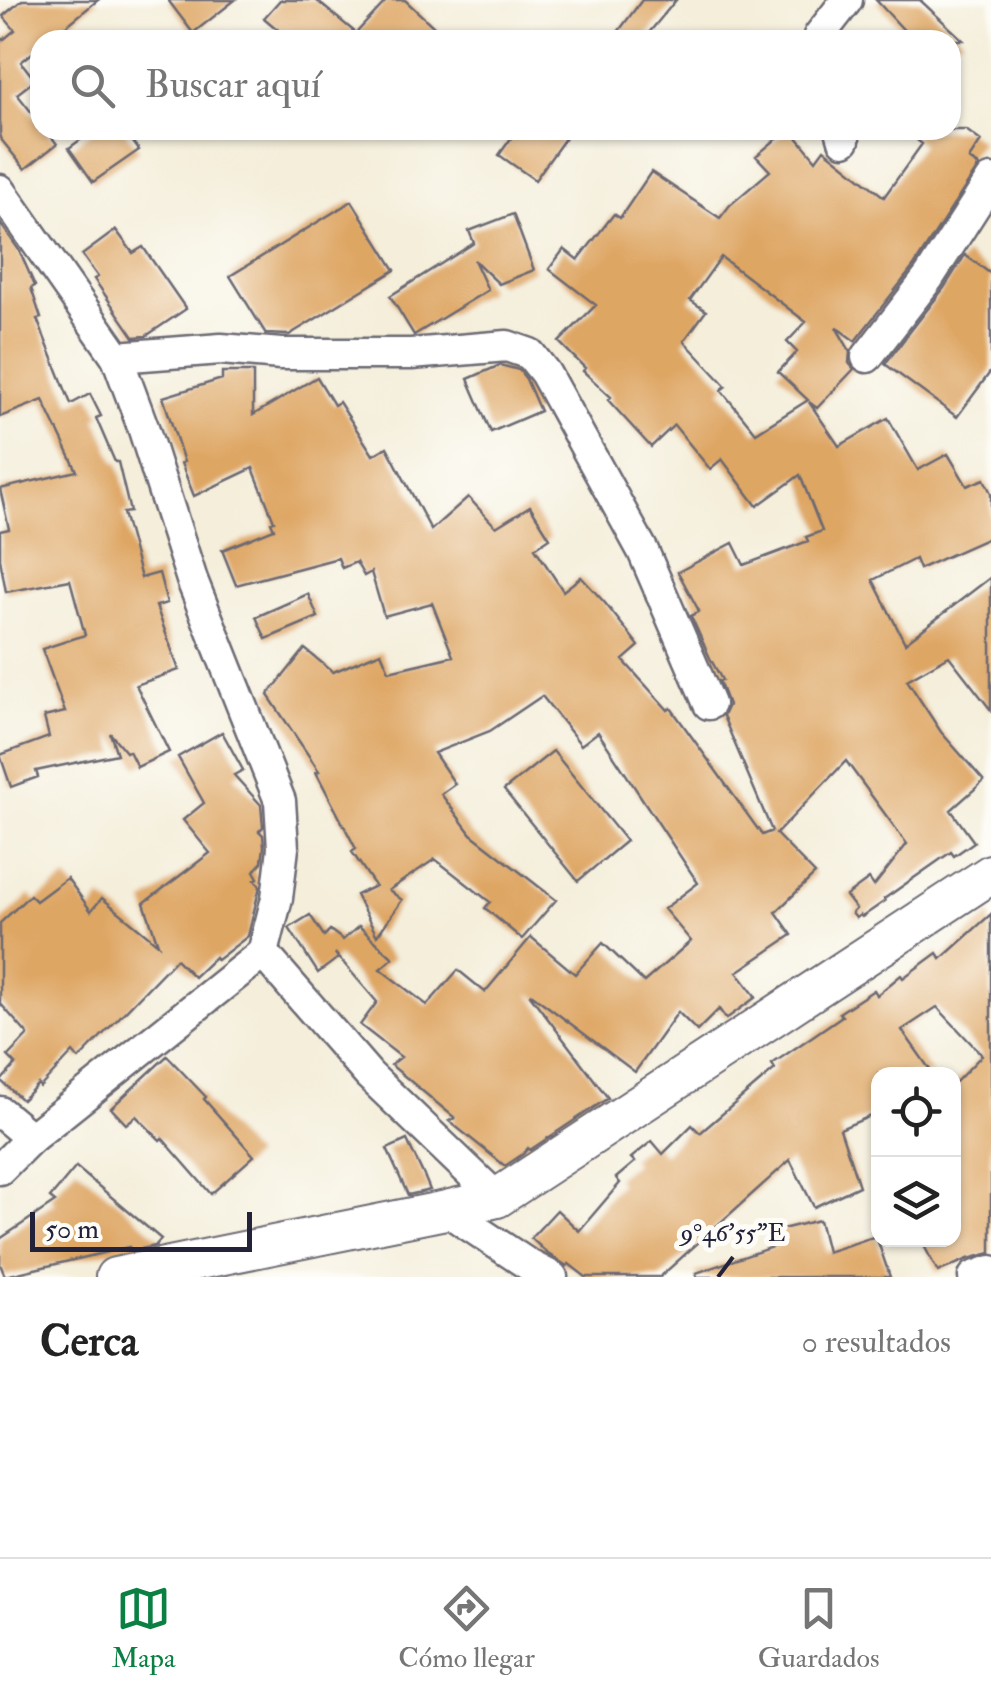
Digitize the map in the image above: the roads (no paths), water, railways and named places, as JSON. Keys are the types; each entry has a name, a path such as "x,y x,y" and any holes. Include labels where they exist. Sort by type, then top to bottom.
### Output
{"street":[{"path":"825,30 847,0"},
{"path":"867,357 928,277 991,180"},
{"path":"0,190 117,358 192,580 280,802 283,848 277,898 263,953 31,1138 0,1169"},
{"path":"117,358 220,349 282,354 411,354 507,346 530,354 545,373 644,550 709,704"},
{"path":"115,1277 496,1198 991,874"},
{"path":"263,953 369,1074 496,1198"},
{"path":"0,1112 31,1138"},
{"path":"446,1210 552,1277"},
{"path":"974,1277 991,1270"}]}
